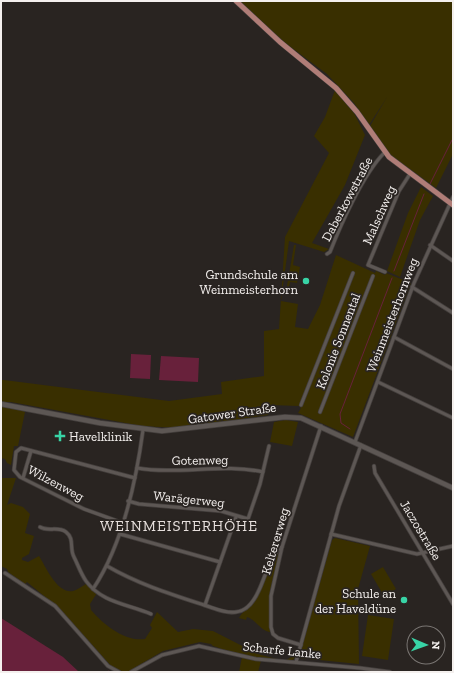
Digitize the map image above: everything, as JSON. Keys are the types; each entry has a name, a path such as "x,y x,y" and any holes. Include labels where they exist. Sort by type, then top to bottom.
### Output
{"main road":[{"path":"236,1 280,42 336,88 384,152 410,174 452,203"},
{"name":"Gatower Straße","path":"1,404 143,430 170,432 285,417 301,418 453,488"}],"street":[{"name":"Daberkowstraße","path":"327,254 330,252 364,183 384,152"},
{"name":"Malschweg","path":"386,272 368,265 399,190 410,174"},
{"name":"Weinmeisterhornweg","path":"355,442 412,287 430,245 452,203 453,197"},
{"path":"430,245 453,262"},
{"name":"Kolonie Sonnental","path":"301,405 352,273"},
{"name":"Kolonie Sonnental","path":"320,412 373,276"},
{"path":"412,287 453,313"},
{"path":"394,338 453,369"},
{"path":"378,382 453,418"},
{"name":"Keltererweg","path":"301,645 276,637 271,630 272,590 282,547 320,426"},
{"path":"93,589 107,566 120,534 135,478 143,430"},
{"path":"296,662 340,503 360,445"},
{"path":"263,472 269,446"},
{"name":"Wilzenweg","path":"31,451 21,448 16,452 14,470 23,478 99,516 123,523"},
{"path":"23,478 31,451 135,478"},
{"name":"Jaczostraße","path":"374,466 375,473 453,604"},
{"name":"Gotenweg","path":"137,468 160,470 245,470 263,472"},
{"name":"Warägerweg","path":"128,501 139,504 221,511 247,520 250,517 263,472"},
{"path":"205,605 236,517"},
{"path":"40,527 44,529 51,528 63,530 69,535 72,541 72,554 84,579 93,589 118,604 151,614"},
{"path":"120,534 220,562"},
{"path":"331,534 423,553 453,546"},
{"path":"107,566 136,582 218,609 237,612 248,607 260,589 271,562 278,550 282,547"},
{"path":"5,573 55,606 108,666 119,672"},
{"name":"Scharfe Lanke","path":"131,672 162,655 195,646 213,648 256,659 390,672"}],"shaded area":[{"path":"240,1 453,1 453,154 436,188 389,154 370,126 387,97 369,125 354,103 327,74 284,42"},
{"path":"335,90 354,113 365,135 345,185 312,243 329,249 324,252 289,241 281,301 298,304 295,327 308,329 320,305 336,255 375,273 376,271 385,275 386,273 411,283 353,437 298,413 301,408 299,406 270,405 268,415 177,428 142,426 11,402 1,402 1,380 169,401 222,394 221,382 264,376 264,331 279,329 285,237 329,153 314,136 325,117"},
{"path":"421,187 433,196 420,220 400,277 387,271 408,213"},
{"path":"294,245 296,245 293,265 300,267 297,283 290,282 289,287 287,286"},
{"path":"131,354 151,355 150,379 130,378"},
{"path":"161,356 199,358 198,382 159,380"},
{"path":"1,406 25,412 18,446 14,446 11,465 7,463 5,459 1,458"},
{"path":"286,420 298,422 292,446 270,442 274,422"},
{"path":"1,478 16,478 7,505 11,503 23,507 30,514 25,533 34,536 29,554 22,558 22,560 28,562 39,556 57,584 67,591 73,591 87,583 97,593 90,604 91,610 109,627 130,638 145,639 152,628 150,625 157,612 178,632 193,629 213,631 258,654 284,661 255,658 200,642 163,651 129,671 122,671 112,667 61,610 27,582 25,584 8,572 7,569 1,566"},
{"path":"335,538 370,546 358,589 359,664 299,658 332,540"},
{"path":"280,550 270,591 270,632 263,629 250,618 247,617 246,620 239,618 256,598 276,555"},
{"path":"383,567 396,589 384,596 371,574"},
{"path":"368,615 394,619 388,660 362,656"},
{"path":"1,618 63,657 79,672 1,672"},
{"path":"297,654 294,659 288,661 284,661"},
{"path":"242,657 261,661 258,672 239,672"}],"waterway":[{"path":"430,184 452,140"},
{"path":"394,271 424,194"},
{"path":"350,429 341,423 340,414 392,278"}],"place":[{"name":"Grundschule am Weinmeisterhorn","path":"306,281"},
{"name":"Havelklinik","path":"60,436"},
{"name":"Schule an der Haveldüne","path":"404,600"}],"district":[{"name":"WEINMEISTERHÖHE","path":"179,526"}]}
